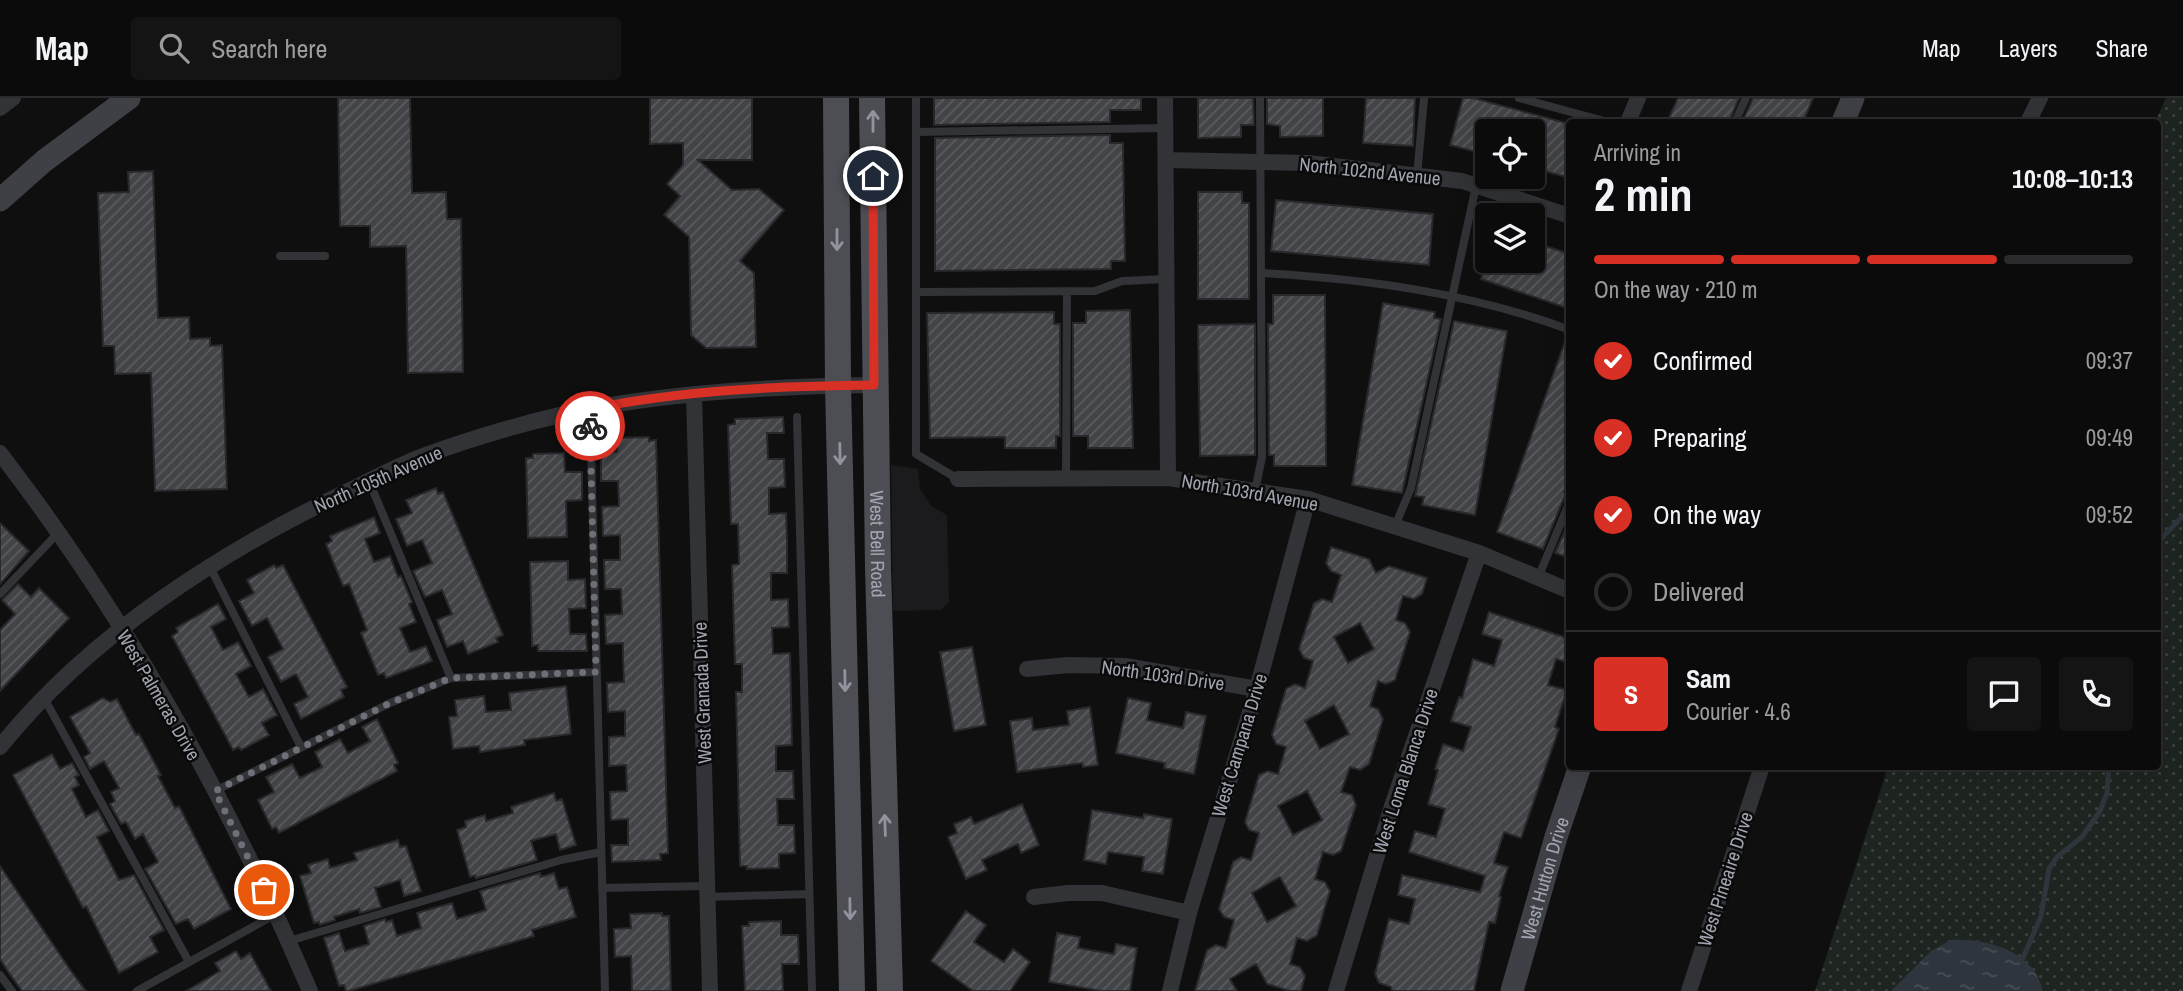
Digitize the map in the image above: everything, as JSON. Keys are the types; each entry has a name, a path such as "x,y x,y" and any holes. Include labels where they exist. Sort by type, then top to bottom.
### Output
{"main road":[{"name":"West Bell Road","path":"836,98 838,385 852,991"},
{"name":"West Bell Road","path":"873,98 874,385 890,991"}],"street":[{"path":"0,108 13,98"},
{"path":"1165,98 1167,478"},
{"path":"1629,119 1638,98"},
{"path":"1844,119 1853,98"},
{"path":"2030,119 2040,98"},
{"path":"0,200 118,102"},
{"name":"North 102nd Avenue","path":"1166,160 1308,163 1475,185"},
{"name":"North 102nd Avenue","path":"1489,189 1566,214"},
{"name":"North 105th Avenue","path":"3,736 121,628 210,567 312,508 422,456 535,421 590,409 739,388 874,385"},
{"name":"West Granada Drive","path":"694,394 710,991"},
{"name":"West Palmeras Drive","path":"0,453 58,533 121,628 215,791 289,941 310,991"},
{"name":"North 103rd Avenue","path":"958,479 1167,478 1308,499 1479,553 1566,590"},
{"name":"West Campana Drive","path":"1170,991 1189,913 1256,689 1308,499"},
{"name":"West Loma Blanca Drive","path":"1336,991 1392,806 1479,553"},
{"name":"North 103rd Drive","path":"1027,669 1068,665 1125,666 1256,689"},
{"name":"West Hutton Drive","path":"1512,991 1556,837 1579,770"},
{"name":"West Pineaire Drive","path":"1689,991 1761,770"},
{"path":"1034,897 1102,893 1189,913"}],"lane":[{"path":"916,98 916,454 958,479"},
{"path":"1255,491 1262,457 1259,98"},
{"path":"1417,176 1424,98"},
{"path":"1520,98 1597,119"},
{"path":"1736,119 1746,98"},
{"path":"916,132 1165,128"},
{"path":"1395,526 1411,488 1475,189"},
{"path":"280,256 326,256"},
{"path":"1261,273 1332,277 1452,296 1526,313 1566,328"},
{"path":"916,292 1095,291 1122,281 1166,279"},
{"path":"1066,478 1067,291"},
{"path":"590,409 605,991"},
{"path":"797,418 812,991"},
{"path":"369,481 451,678"},
{"path":"1538,578 1566,511"},
{"path":"0,594 58,533"},
{"path":"210,567 302,747"},
{"path":"215,791 390,703 451,678 596,672"},
{"path":"44,698 189,962"},
{"path":"289,941 561,860 601,852"},
{"path":"602,888 809,894"},
{"path":"137,991 276,914"},
{"path":"0,975 12,991"}],"shaded area":[{"path":"2166,98 2183,98 2183,991 1815,991 1887,770 2161,770 2161,119 2156,119"},
{"path":"891,465 918,469 920,489 931,506 947,515 949,602 941,610 893,611"}],"water":[{"path":"1951,940 1980,942 2008,950 2030,966 2043,991 1891,991 1931,951"}],"building":[{"path":"338,98 410,98 412,193 446,192 447,219 461,219 463,372 408,373 406,246 370,247 370,226 340,226"},
{"path":"650,98 752,98 752,160 698,160 732,190 759,189 784,210 740,261 754,273 756,347 706,348 691,335 689,237 664,215 680,196 667,184 683,165 683,143 650,144"},
{"path":"934,98 1141,98 1141,110 1110,110 1110,122 934,125"},
{"path":"1198,98 1253,98 1254,125 1241,125 1241,137 1198,138"},
{"path":"1267,98 1323,98 1323,136 1280,137 1280,126 1267,124"},
{"path":"1366,98 1415,98 1413,146 1363,143"},
{"path":"1463,98 1473,98 1566,123 1566,177 1545,171 1545,119 1475,119 1475,152 1450,145"},
{"path":"1678,98 1739,98 1730,119 1668,119"},
{"path":"1753,98 1813,98 1804,119 1743,119"},
{"path":"1110,135 1110,143 1123,143 1125,261 1111,261 1111,269 935,271 935,138"},
{"path":"153,171 158,318 189,317 190,339 210,338 210,346 222,345 227,489 155,491 151,373 115,374 114,346 103,346 98,193 129,192 128,172"},
{"path":"1198,192 1242,192 1242,203 1249,203 1249,299 1198,299"},
{"path":"1276,200 1433,214 1429,265 1271,251"},
{"path":"1545,246 1566,253 1566,308 1481,279 1483,273 1545,273"},
{"path":"1273,295 1325,295 1326,466 1274,466 1274,455 1269,455 1268,324 1273,324"},
{"path":"1383,303 1435,312 1434,318 1441,319 1402,493 1352,485"},
{"path":"1130,310 1133,448 1088,448 1088,436 1073,436 1073,323 1086,323 1086,311"},
{"path":"1054,312 1054,324 1060,324 1060,436 1056,436 1056,448 1005,448 1005,437 930,438 927,313"},
{"path":"1454,321 1507,331 1475,515 1422,505 1424,497 1415,496"},
{"path":"1255,324 1255,455 1200,456 1198,325"},
{"path":"1566,339 1566,497 1543,549 1497,532"},
{"path":"783,417 784,433 767,433 768,459 784,459 785,487 769,488 769,514 786,513 787,541 787,573 771,573 771,600 788,599 789,627 772,628 773,654 790,653 792,745 776,746 776,771 793,771 794,799 777,799 778,825 794,825 795,853 779,854 779,868 747,869 747,866 740,866 736,692 742,692 742,664 735,664 732,565 739,564 738,524 731,524 728,425 735,424 735,419"},
{"path":"649,437 649,441 656,440 668,853 660,854 661,860 612,862 611,845 628,845 628,819 611,820 610,792 627,791 626,765 609,766 609,737 625,736 625,711 608,712 607,683 624,682 623,643 606,644 605,615 622,614 621,589 605,589 604,560 620,560 620,535 603,536 602,507 619,506 618,481 601,481 601,452 617,452 617,438"},
{"path":"564,453 565,472 582,472 582,500 566,501 567,537 528,538 526,458 533,458 533,454"},
{"path":"436,488 438,494 443,492 503,635 496,638 498,642 468,654 463,641 447,647 437,620 452,614 442,590 425,597 413,571 432,563 422,540 407,546 396,519 412,513 406,500"},
{"path":"374,517 380,533 365,539 374,562 390,556 412,602 409,604 416,622 400,628 410,652 426,646 432,661 386,678 384,673 378,675 361,633 367,630 349,584 343,586 326,544 332,541 330,536"},
{"path":"0,523 29,551 0,584"},
{"path":"1566,528 1566,557 1555,553"},
{"path":"1331,547 1369,559 1376,573 1389,566 1427,578 1422,594 1414,599 1403,596 1396,620 1405,623 1410,632 1395,680 1386,684 1378,681 1370,706 1378,709 1383,719 1369,764 1360,770 1350,767 1341,792 1352,795 1356,805 1341,851 1333,855 1323,852 1315,879 1325,882 1330,891 1317,935 1307,941 1297,938 1290,964 1300,967 1305,976 1301,991 1290,991 1267,984 1256,964 1230,979 1237,991 1195,991 1207,950 1216,945 1226,948 1234,920 1224,917 1219,909 1233,862 1241,857 1251,860 1259,833 1249,830 1245,822 1259,775 1268,771 1278,774 1286,747 1276,744 1272,735 1286,689 1295,684 1305,688 1313,661 1304,658 1299,649 1314,603 1322,599 1332,602 1341,575 1331,571 1326,563","holes":["1360,623 1374,649 1348,663 1334,637","1334,705 1349,734 1320,749 1305,721","1307,791 1322,820 1293,835 1278,806","1280,877 1296,906 1267,922 1252,893"]},
{"path":"568,561 568,580 585,579 586,608 569,609 570,634 586,634 587,651 538,651 538,645 532,646 530,562"},
{"path":"274,565 276,568 283,565 347,687 341,690 344,697 301,719 294,704 308,697 296,674 281,682 268,657 283,649 267,618 252,626 239,601 254,593 247,580"},
{"path":"18,584 31,597 39,588 69,618 0,691 0,630 15,614 2,600"},
{"path":"218,604 226,619 211,627 223,650 238,642 251,666 236,674 249,697 263,689 277,715 262,723 269,735 241,750 239,747 233,750 172,636 178,632 176,628"},
{"path":"1489,612 1566,638 1566,662 1556,659 1548,685 1566,690 1555,727 1559,729 1521,838 1504,832 1494,863 1508,867 1499,896 1501,897 1495,923 1489,922 1474,991 1392,991 1391,987 1379,983 1375,974 1389,919 1409,924 1415,899 1398,895 1402,875 1480,892 1485,876 1409,852 1415,831 1436,837 1445,809 1428,804 1438,770 1435,769 1443,744 1463,751 1471,727 1451,721 1459,697 1462,698 1473,659 1494,666 1502,640 1482,634"},
{"path":"972,647 986,725 954,731 940,652"},
{"path":"566,686 571,734 524,740 525,745 480,752 479,746 453,749 449,717 457,716 455,700 484,696 486,712 511,710 509,693"},
{"path":"103,698 110,702 117,699 136,735 139,734 161,775 158,776 175,808 179,806 231,909 194,929 188,919 176,924 145,869 158,862 143,834 135,839 126,822 121,824 110,804 115,801 111,792 119,788 104,761 90,769 84,757 90,753 70,717"},
{"path":"1128,698 1151,703 1147,720 1183,728 1186,712 1206,716 1194,774 1164,768 1165,763 1116,753"},
{"path":"1090,707 1098,765 1083,767 1082,763 1017,772 1010,721 1032,718 1033,730 1069,725 1067,711"},
{"path":"377,719 398,763 394,765 397,771 279,833 276,827 272,829 258,800 274,792 266,777 292,764 300,778 322,767 315,752 340,739 348,753 370,741 362,727"},
{"path":"52,754 60,769 72,763 79,775 75,777 79,785 72,789 86,817 98,810 109,831 97,837 119,880 134,875 164,930 150,937 158,952 119,973 86,906 83,908 13,775"},
{"path":"554,793 556,801 562,799 576,845 560,850 556,834 531,841 537,860 476,878 475,875 470,877 457,830 466,827 465,821 485,815 486,821 513,813 511,807"},
{"path":"1022,804 1039,845 1021,853 1018,844 982,860 987,870 966,879 948,837 957,833 954,824 971,817 974,824"},
{"path":"1092,810 1143,818 1144,814 1172,819 1163,874 1142,871 1144,857 1108,852 1106,864 1084,860"},
{"path":"398,840 400,847 406,846 421,891 404,896 400,880 375,888 381,907 360,913 359,909 320,925 319,922 314,923 300,876 311,873 308,865 328,859 330,868 357,860 354,853"},
{"path":"0,866 86,991 22,991 9,973 0,959"},
{"path":"540,873 541,877 554,873 559,889 567,887 576,917 532,930 534,936 349,991 346,991 344,985 339,986 324,938 339,933 345,951 369,944 364,926 385,919 386,922 392,920 397,936 421,928 417,913 452,903 457,919 486,910 480,891"},
{"path":"966,911 986,925 974,942 1004,962 1013,949 1030,962 1010,991 973,991 931,961"},
{"path":"662,913 662,916 669,916 671,991 632,991 631,956 615,957 614,929 631,928 630,914"},
{"path":"781,921 781,935 798,935 799,964 782,964 783,991 745,991 742,926 749,926 749,922"},
{"path":"1057,933 1080,937 1078,948 1114,954 1116,944 1137,948 1130,991 1102,991 1049,982"},
{"path":"236,951 241,959 250,953 271,991 186,991 220,971 215,963"}],"waterway":[{"path":"2161,539 2183,516"},
{"path":"2023,958 2041,916 2049,869 2057,857 2082,837 2100,811 2107,793 2109,770"}],"way so far":[{"path":"264,890 215,791 390,703 451,678 596,672 590,426"}],"route":[{"path":"590,426 590,409 616,404 739,388 874,385 873,176"}]}
